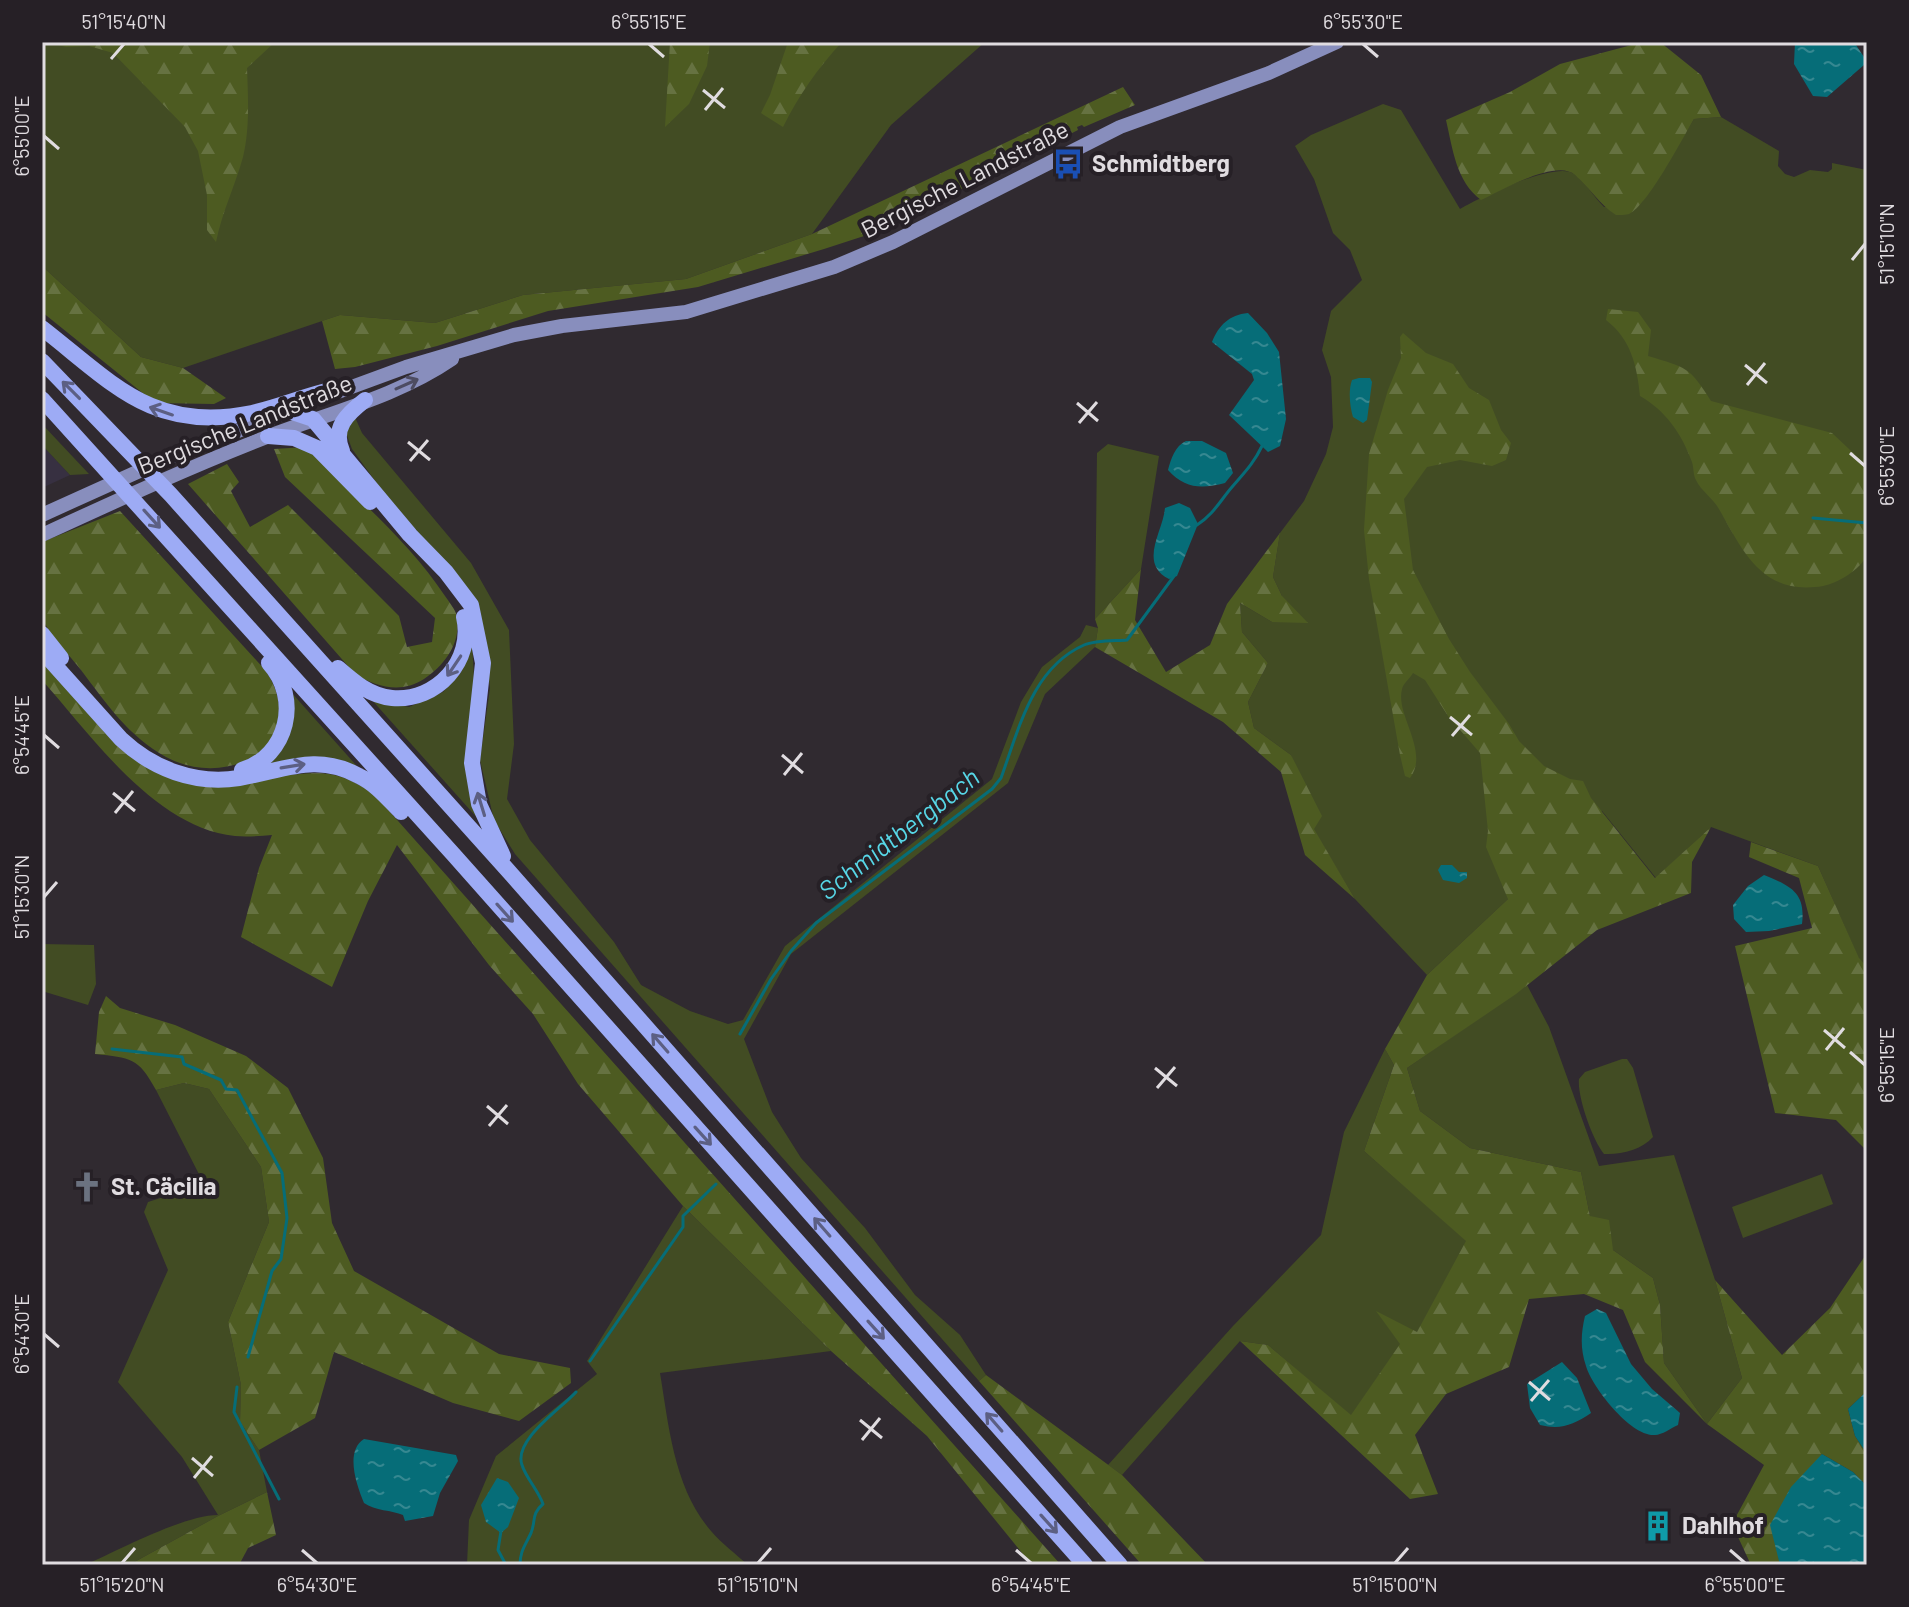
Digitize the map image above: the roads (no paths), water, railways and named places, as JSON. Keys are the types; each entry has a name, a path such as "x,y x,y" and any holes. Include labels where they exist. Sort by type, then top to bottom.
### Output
{"highway":[{"path":"42,328 126,394 176,416 199,419 254,412 319,391 346,387"},
{"path":"42,361 171,495 512,875 1120,1565"},
{"path":"42,399 453,854 1085,1565"},
{"path":"345,456 338,442 341,425 351,411 365,400"},
{"path":"289,411 313,419 471,605 483,663 472,763 479,804 512,875"},
{"path":"268,436 301,439 317,448 451,587 465,621 466,643 459,663 443,682 420,694 394,698 369,691 354,682 277,613"},
{"path":"42,634 106,713 149,753 192,771 217,773 238,771 260,763 279,741 285,725 288,709 286,692 278,672 261,654 252,630"},
{"path":"42,651 121,739 158,766 194,777 224,780 300,764 336,767 361,776 379,789 434,848 453,854"}],"main road":[{"name":"Bergische Landstraße","path":"42,515 166,459 346,387 406,367 535,330 701,308 834,267 893,242 1120,127 1269,73 1337,42"},
{"name":"Bergische Landstraße","path":"42,535 268,436 418,380 462,352"}],"water":[{"path":"1795,42 1854,42 1864,57 1864,65 1827,97 1813,96 1794,64"},
{"path":"1248,313 1267,333 1279,352 1286,419 1280,446 1268,452 1229,415 1254,380 1252,374 1212,342 1226,322"},
{"path":"1370,378 1372,382 1367,420 1363,423 1353,417 1350,404 1352,380"},
{"path":"1186,441 1202,441 1226,453 1233,473 1225,483 1194,486 1181,481 1168,470 1176,449"},
{"path":"1179,503 1190,508 1198,524 1177,576 1169,579 1155,565 1155,546 1165,508"},
{"path":"1441,865 1452,865 1459,872 1467,872 1467,878 1459,883 1443,880 1438,870"},
{"path":"1764,875 1789,887 1799,897 1802,924 1746,932 1734,919 1733,905 1748,886"},
{"path":"1597,1309 1606,1313 1631,1364 1652,1389 1680,1413 1678,1425 1658,1435 1645,1433 1624,1420 1596,1386 1586,1366 1582,1341 1585,1316"},
{"path":"1562,1362 1577,1378 1591,1413 1567,1425 1540,1425 1530,1408 1527,1384"},
{"path":"1867,1391 1867,1454 1855,1436 1848,1409"},
{"path":"364,1439 456,1455 458,1461 440,1493 433,1516 405,1521 403,1515 364,1503 355,1478 354,1460 358,1444"},
{"path":"1822,1454 1853,1472 1867,1486 1867,1565 1780,1565 1770,1525 1791,1487"},
{"path":"497,1478 508,1482 519,1498 508,1527 501,1533 486,1522 481,1505"}],"waterway":[{"name":"Schmidtbergbach","path":"1197,525 1216,508 1262,446"},
{"path":"1813,518 1867,523"},
{"name":"Schmidtbergbach","path":"740,1034 771,979 816,923 992,789 1001,778 1021,720 1040,684 1052,669 1066,655 1084,645 1127,640 1174,576"},
{"path":"112,1049 182,1057 184,1064 221,1080 226,1089 237,1090 282,1173 287,1218 281,1259 272,1271 248,1357"},
{"name":"Schmidtbergbach","path":"590,1361 683,1227 683,1216 716,1184"},
{"path":"237,1387 234,1412 279,1499"},
{"name":"Schmidtbergbach","path":"520,1565 535,1514 543,1504 524,1470 521,1455 531,1435 576,1392"},
{"path":"501,1531 498,1550 506,1565"}],"place":[{"name":"Schmidtberg","path":"1068,164"},
{"name":"St. Cäcilia","path":"87,1187"},
{"name":"Dahlhof","path":"1658,1526"}]}
